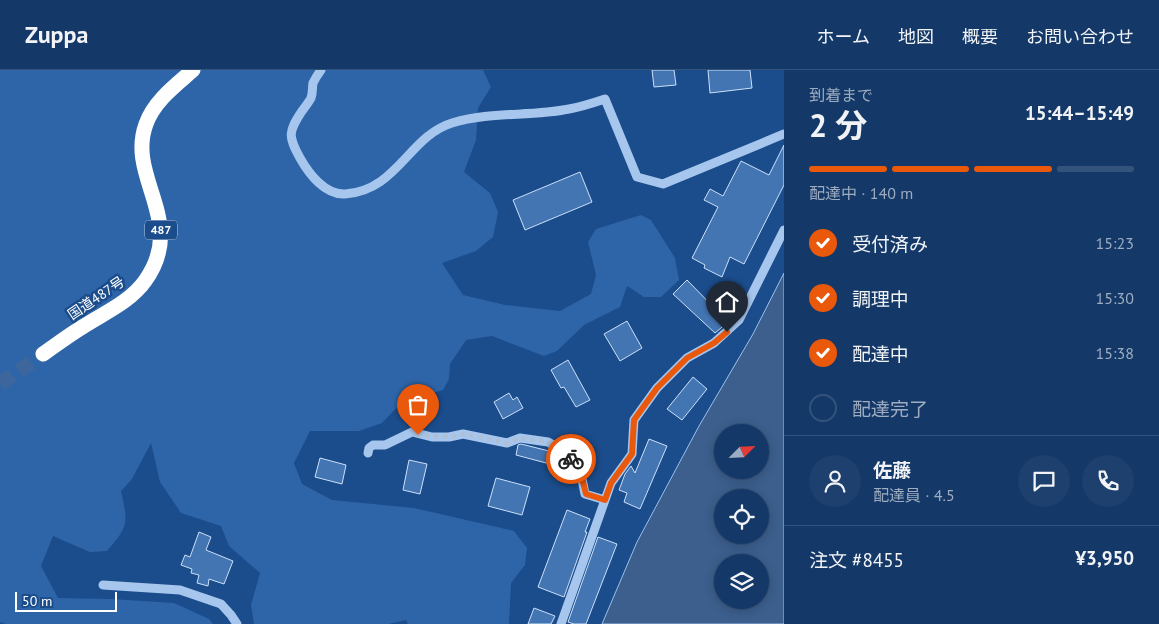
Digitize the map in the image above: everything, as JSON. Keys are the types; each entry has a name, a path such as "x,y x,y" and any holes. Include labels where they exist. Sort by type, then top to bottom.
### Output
{"highway":[{"name":"国道487号","path":"42,354 127,300 154,268 160,252 161,234 158,213 145,165 142,141 146,124 155,107 171,89 194,70"}],"lane":[{"path":"321,70 314,82 311,98 290,133 291,142 305,167 324,188 336,194 358,193 377,185 398,168 434,131 451,123 475,117 568,110 605,100 637,177 664,184 784,134"},
{"path":"561,624 611,483 632,454 634,420 657,388 687,358 714,343 739,320 784,230"},
{"path":"368,453 369,448 373,445 385,445 412,432 432,437 464,434 507,443 520,438 548,442 567,453 581,474 586,494 605,500"},
{"path":"103,585 180,590 221,604 231,614 237,624"}],"shaded area":[{"path":"0,70 483,70 491,87 478,108 476,140 464,172 490,193 498,212 493,237 476,251 442,263 463,295 505,305 560,311 591,294 596,275 588,242 596,229 641,215 651,220 675,258 679,280 661,297 644,297 627,286 620,307 584,325 557,351 544,356 492,336 466,340 450,364 449,379 443,390 402,402 382,423 359,431 310,431 294,463 302,484 332,500 414,508 514,531 527,548 525,565 511,583 509,624 408,624 406,620 388,624 254,624 251,605 260,573 229,546 221,526 181,513 160,482 151,443 132,479 121,491 125,510 125,524 119,536 107,551 90,552 53,536 41,566 58,598 174,603 209,619 213,624 6,624 0,622"},
{"path":"784,273 784,624 602,624 637,542 699,426 753,334"}],"building":[{"path":"652,70 674,70 676,85 654,87"},
{"path":"708,70 750,70 752,88 710,93"},
{"path":"784,145 784,185 744,264 730,257 722,277 704,268 705,265 692,258 718,207 704,200 710,189 723,196 741,161 769,175"},
{"path":"580,172 592,202 525,230 513,200"},
{"path":"687,280 728,322 715,333 673,294"},
{"path":"627,321 642,348 620,361 604,334"},
{"path":"568,360 590,400 576,407 564,387 561,388 551,370"},
{"path":"693,377 707,389 682,420 667,409"},
{"path":"509,393 513,400 517,397 523,408 503,419 494,402"},
{"path":"649,439 667,446 640,509 624,502 627,493 619,490 625,474 631,466 635,473"},
{"path":"521,444 553,452 550,464 516,455 518,445"},
{"path":"320,458 346,465 342,484 315,477"},
{"path":"409,460 427,464 420,494 403,490"},
{"path":"496,478 530,487 522,515 488,506"},
{"path":"567,510 590,519 564,597 538,587"},
{"path":"199,532 211,537 206,550 233,561 224,584 209,579 208,586 197,583 199,575 191,573 192,569 181,565 185,555 190,557"},
{"path":"598,537 617,544 586,624 574,624 568,622"},
{"path":"534,608 555,616 551,624 528,624"}],"tunnel":[{"path":"0,384 43,354"}],"way so far":[{"path":"418,435 448,437 464,434 507,443 520,438 548,442 567,453 571,459"}],"route":[{"path":"571,459 581,474 586,494 605,500 611,483 632,454 634,420 657,388 687,358 714,343 727,332"}]}
